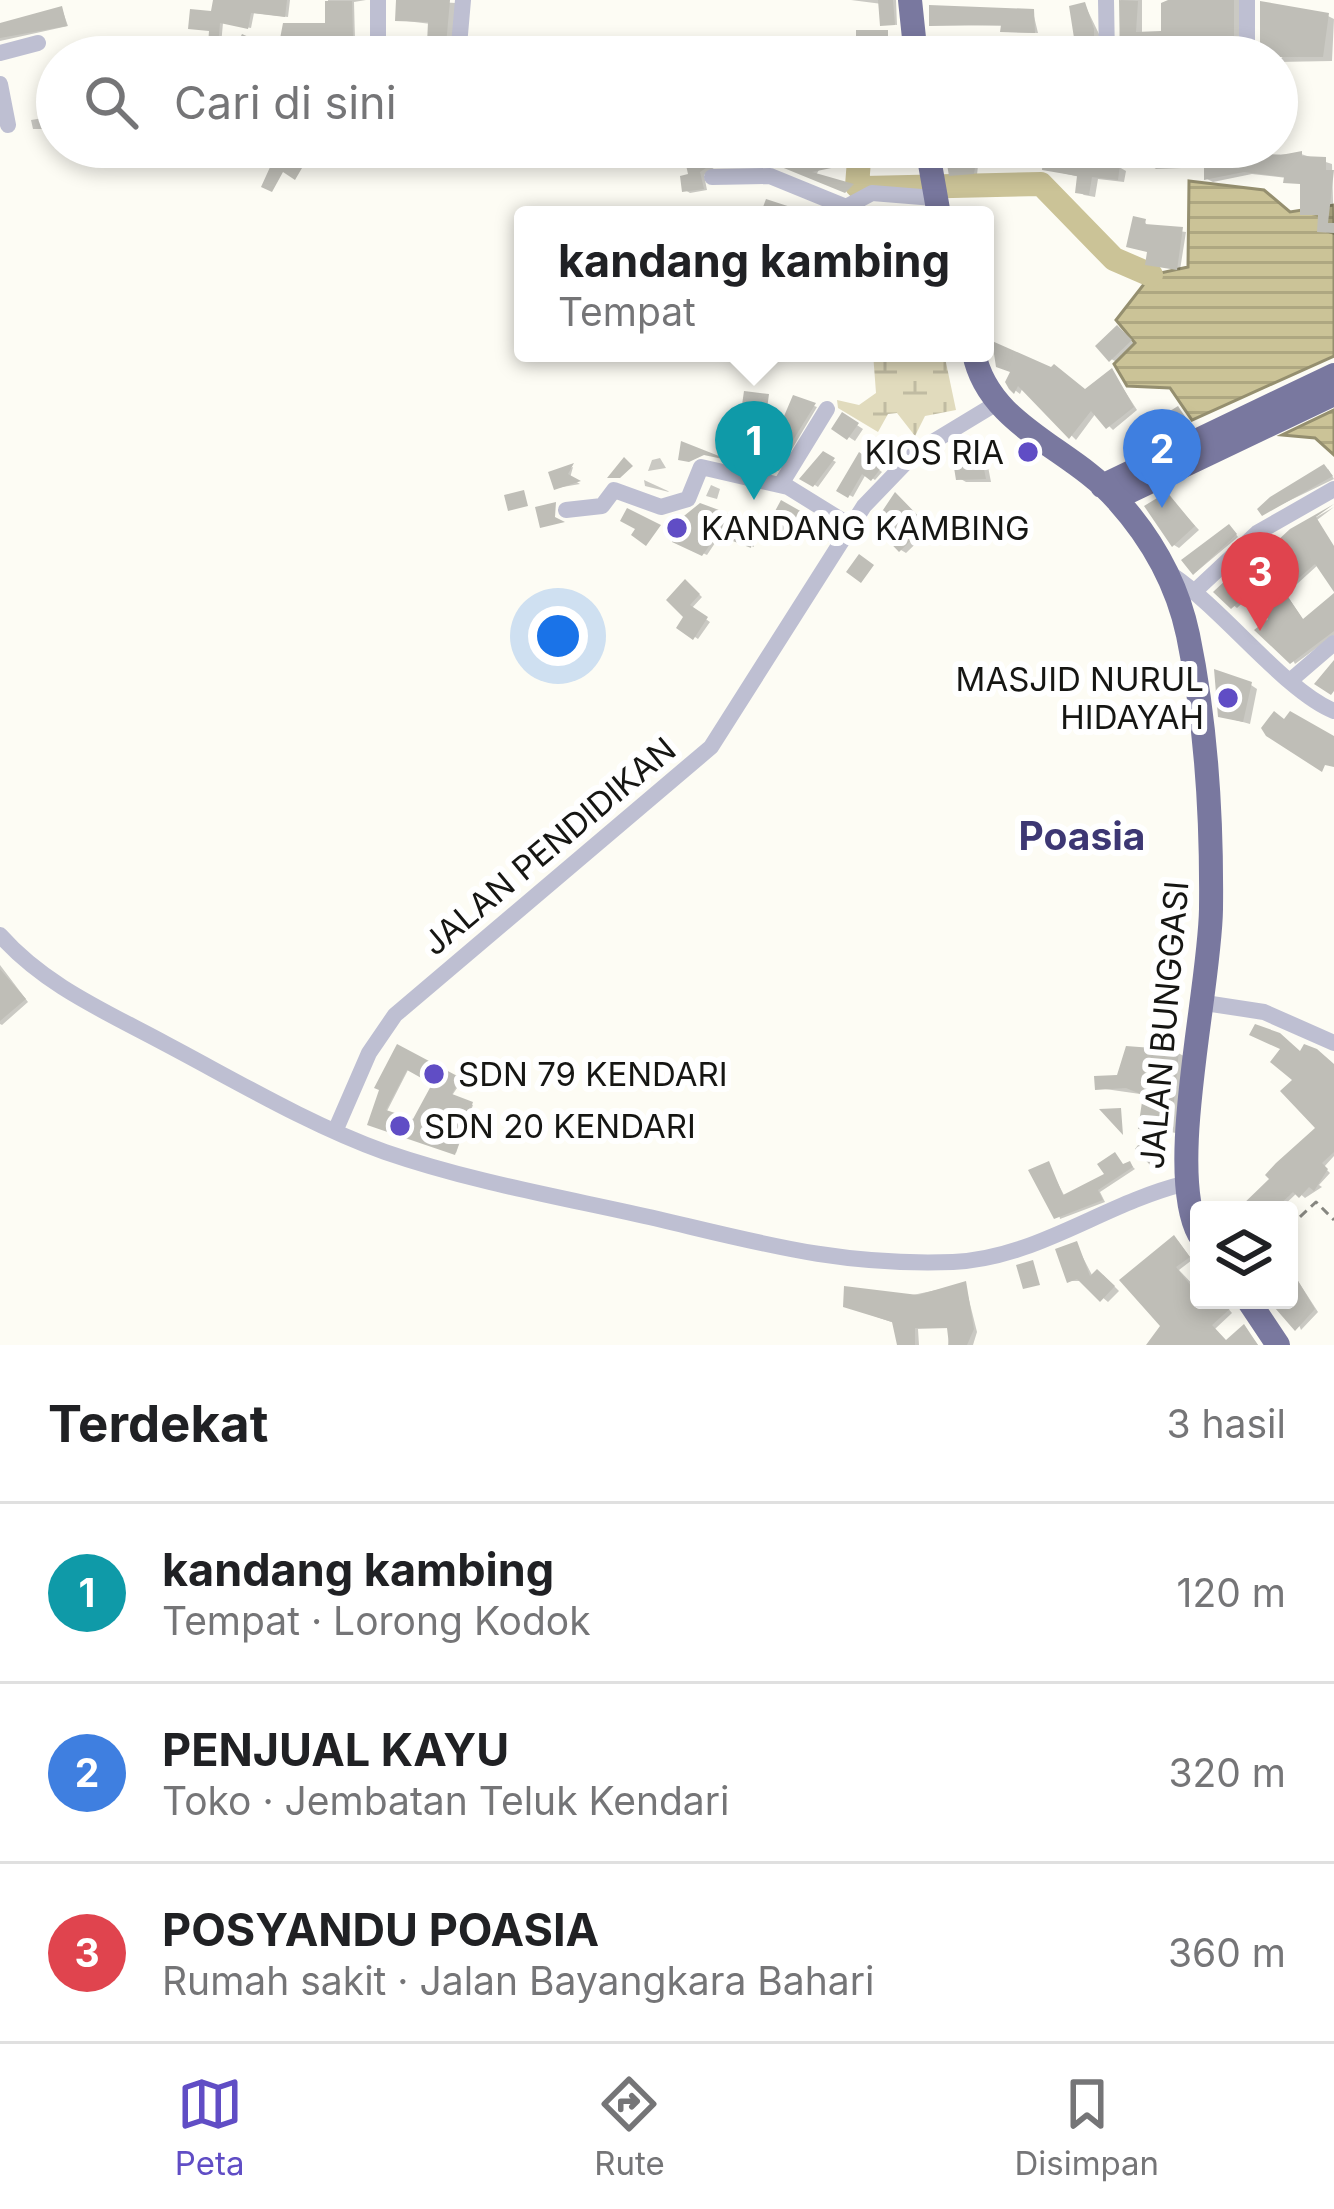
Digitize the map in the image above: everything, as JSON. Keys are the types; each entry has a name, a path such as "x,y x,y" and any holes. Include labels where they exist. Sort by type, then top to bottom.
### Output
{"highway":[{"path":"910,0 914,36"},
{"path":"976,362 982,383 997,403"},
{"path":"1109,492 1334,375"},
{"path":"1196,449 1334,394"},
{"name":"JALAN BUNGGASI","path":"997,403 1109,492 1172,575 1188,637 1205,791 1211,912 1183,1184 1190,1206"},
{"path":"1254,1309 1277,1345"}],"street":[{"path":"378,0 379,36"},
{"path":"460,36 463,0"},
{"path":"1106,0 1107,36"},
{"path":"1247,0 1247,36"},
{"path":"0,53 36,44"},
{"path":"0,84 8,124"},
{"path":"712,177 770,176 844,206"},
{"path":"848,206 872,193 934,197"},
{"name":"JALAN PENDIDIKAN","path":"337,1129 369,1053 394,1015 711,747 851,526 916,452 997,403"},
{"path":"781,484 827,409"},
{"path":"566,510 602,506 614,490 661,507 688,499 701,467 781,484 822,503 851,526"},
{"path":"1195,590 1257,533 1334,489"},
{"path":"1172,575 1195,590 1314,703 1334,711"},
{"path":"1292,680 1334,643"},
{"path":"0,935 53,983 381,1150 492,1185 848,1262 956,1262 997,1256 1033,1246 1122,1202 1183,1184"},
{"path":"1205,1003 1250,1008 1334,1043"}],"path":[{"path":"1298,1218 1314,1203 1334,1220"}],"green space":[{"path":"874,362 946,362 956,410 925,416 915,436 897,413 888,414 878,432 838,408 837,400 859,405 876,393"}],"shaded area":[{"path":"1189,181 1264,190 1290,212 1334,205 1334,356 1192,420 1170,388 1127,386 1114,364 1135,343 1116,320 1151,275 1188,267"},
{"path":"1334,410 1334,455 1315,438 1282,435"}],"building":[{"path":"213,0 287,0 285,17 251,13 248,29 220,23 219,36 209,36 209,31 188,29 190,9 211,11"},
{"path":"396,0 450,0 447,36 427,36 428,22 395,21"},
{"path":"878,0 893,0 895,25 880,26"},
{"path":"1119,0 1138,1 1136,32 1161,31 1161,3 1168,0 1234,0 1234,36 1120,36"},
{"path":"325,1 352,1 353,36 281,36 283,23 325,23"},
{"path":"1260,1 1329,13 1323,57 1298,57 1298,36 1260,36"},
{"path":"1085,2 1094,36 1074,36 1069,6"},
{"path":"929,5 1034,9 1035,33 1000,32 1001,25 929,26"},
{"path":"62,6 67,26 0,38 0,23"},
{"path":"856,30 888,30 888,36 856,36"},
{"path":"1298,152 1326,157 1326,170 1334,170 1328,223 1334,223 1334,233 1317,232 1318,215 1300,215 1300,184 1283,183 1284,177 1244,172 1204,180 1204,168 1298,168"},
{"path":"270,168 302,168 295,180 283,172 272,192 261,187"},
{"path":"687,168 706,168 700,172 704,189 682,192 680,176 688,174"},
{"path":"784,168 831,168 812,172 854,184 845,193"},
{"path":"948,168 975,168 974,174 949,176"},
{"path":"1120,168 1118,180 1092,177 1089,195 1075,193 1077,176 1042,170"},
{"path":"1133,216 1146,219 1145,224 1183,227 1177,270 1145,265 1147,252 1126,247"},
{"path":"1117,325 1132,340 1109,362 1095,346"},
{"path":"994,342 1051,367 1054,364 1085,389 1112,368 1134,407 1106,429 1091,411 1069,439 1018,386 1014,394 1005,382 1010,372 996,367"},
{"path":"744,391 769,394 767,409 742,405"},
{"path":"793,395 816,403 774,471 762,468"},
{"path":"1178,406 1186,418 1169,428 1162,416"},
{"path":"842,412 859,423 847,440 831,429"},
{"path":"681,441 724,458 726,451 736,453 738,446 762,452 760,467 704,455 689,462 678,460"},
{"path":"979,444 986,479 956,480 951,449"},
{"path":"823,451 835,458 813,487 799,479"},
{"path":"859,452 881,468 871,481 862,474 848,498 836,491"},
{"path":"624,457 633,466 620,478 607,478"},
{"path":"574,463 568,474 581,481 554,490 548,472"},
{"path":"1324,464 1333,476 1262,516 1257,509 1270,497"},
{"path":"524,490 528,506 508,511 504,495"},
{"path":"895,492 927,525 899,552 873,525"},
{"path":"1167,492 1195,526 1172,547 1144,506"},
{"path":"781,500 832,529 824,542 792,523 785,536 767,526"},
{"path":"556,502 555,517 565,522 540,528 535,507"},
{"path":"700,503 754,523 751,548 717,535 702,556 672,542 674,524"},
{"path":"1334,504 1316,517 1334,546 1334,592 1315,564 1284,591 1303,619 1334,593 1334,631 1290,664 1254,630 1268,619 1247,595 1231,609 1213,592 1245,562 1264,586 1280,571 1264,553 1290,529"},
{"path":"627,508 661,525 646,546 631,535 635,529 620,521"},
{"path":"1229,524 1237,534 1193,575 1181,560"},
{"path":"859,554 874,565 861,583 846,572"},
{"path":"685,579 700,594 690,605 708,617 693,640 676,628 683,617 666,600"},
{"path":"1334,660 1334,691 1331,695 1314,684"},
{"name":"MASJID NURUL HIDAYAH","path":"1214,669 1252,682 1243,722 1218,717"},
{"path":"1274,711 1284,719 1290,711 1334,736 1334,767 1325,765 1322,772 1266,736 1261,728"},
{"path":"0,969 26,999 0,1021"},
{"path":"1255,1024 1280,1033 1300,1051 1304,1044 1317,1049 1334,1064 1334,1152 1322,1163 1328,1169 1314,1191 1309,1187 1299,1198 1293,1192 1284,1201 1246,1201 1269,1179 1265,1175 1276,1163 1315,1128 1280,1091 1292,1080 1270,1062 1280,1049 1249,1035"},
{"path":"397,1044 461,1078 452,1094 473,1102 455,1155 367,1125 379,1090 374,1088","holes":["407,1070 432,1084 413,1119 386,1110"]},
{"path":"1126,1046 1179,1050 1171,1132 1138,1129 1143,1095 1126,1088 1095,1090 1094,1076 1117,1075"},
{"path":"1121,1108 1123,1135 1099,1109"},
{"path":"1148,1132 1166,1152 1151,1166 1135,1149"},
{"path":"1115,1152 1123,1164 1130,1161 1133,1167 1098,1190 1103,1200 1054,1219 1028,1170 1049,1161 1063,1195 1104,1174 1097,1164"},
{"path":"1174,1235 1190,1257 1176,1267 1190,1285 1190,1309 1230,1309 1212,1325 1226,1340 1244,1324 1258,1345 1146,1345 1160,1326 1119,1280"},
{"path":"1077,1241 1090,1276 1097,1269 1115,1286 1100,1302 1077,1279 1067,1283 1055,1249"},
{"path":"1033,1260 1040,1285 1023,1289 1016,1265"},
{"path":"966,1281 974,1329 967,1345 949,1345 947,1328 915,1328 915,1345 897,1345 892,1322 843,1307 844,1286 918,1295"},
{"path":"1298,1281 1315,1309 1295,1331 1276,1309 1298,1309"}],"waterway":[{"path":"858,168 857,186 865,188 1041,184 1114,259 1151,275"}],"place":[{"name":"KIOS RIA","path":"1028,452"},
{"name":"kandang kambing","path":"754,500"},
{"name":"PENJUAL KAYU","path":"1162,508"},
{"name":"KANDANG KAMBING","path":"677,528"},
{"name":"POSYANDU POASIA","path":"1260,631"},
{"name":"MASJID NURUL HIDAYAH","path":"1228,698"},
{"name":"SDN 79 KENDARI","path":"434,1074"},
{"name":"SDN 20 KENDARI","path":"400,1126"}],"district":[{"name":"Poasia","path":"1082,836"}]}
